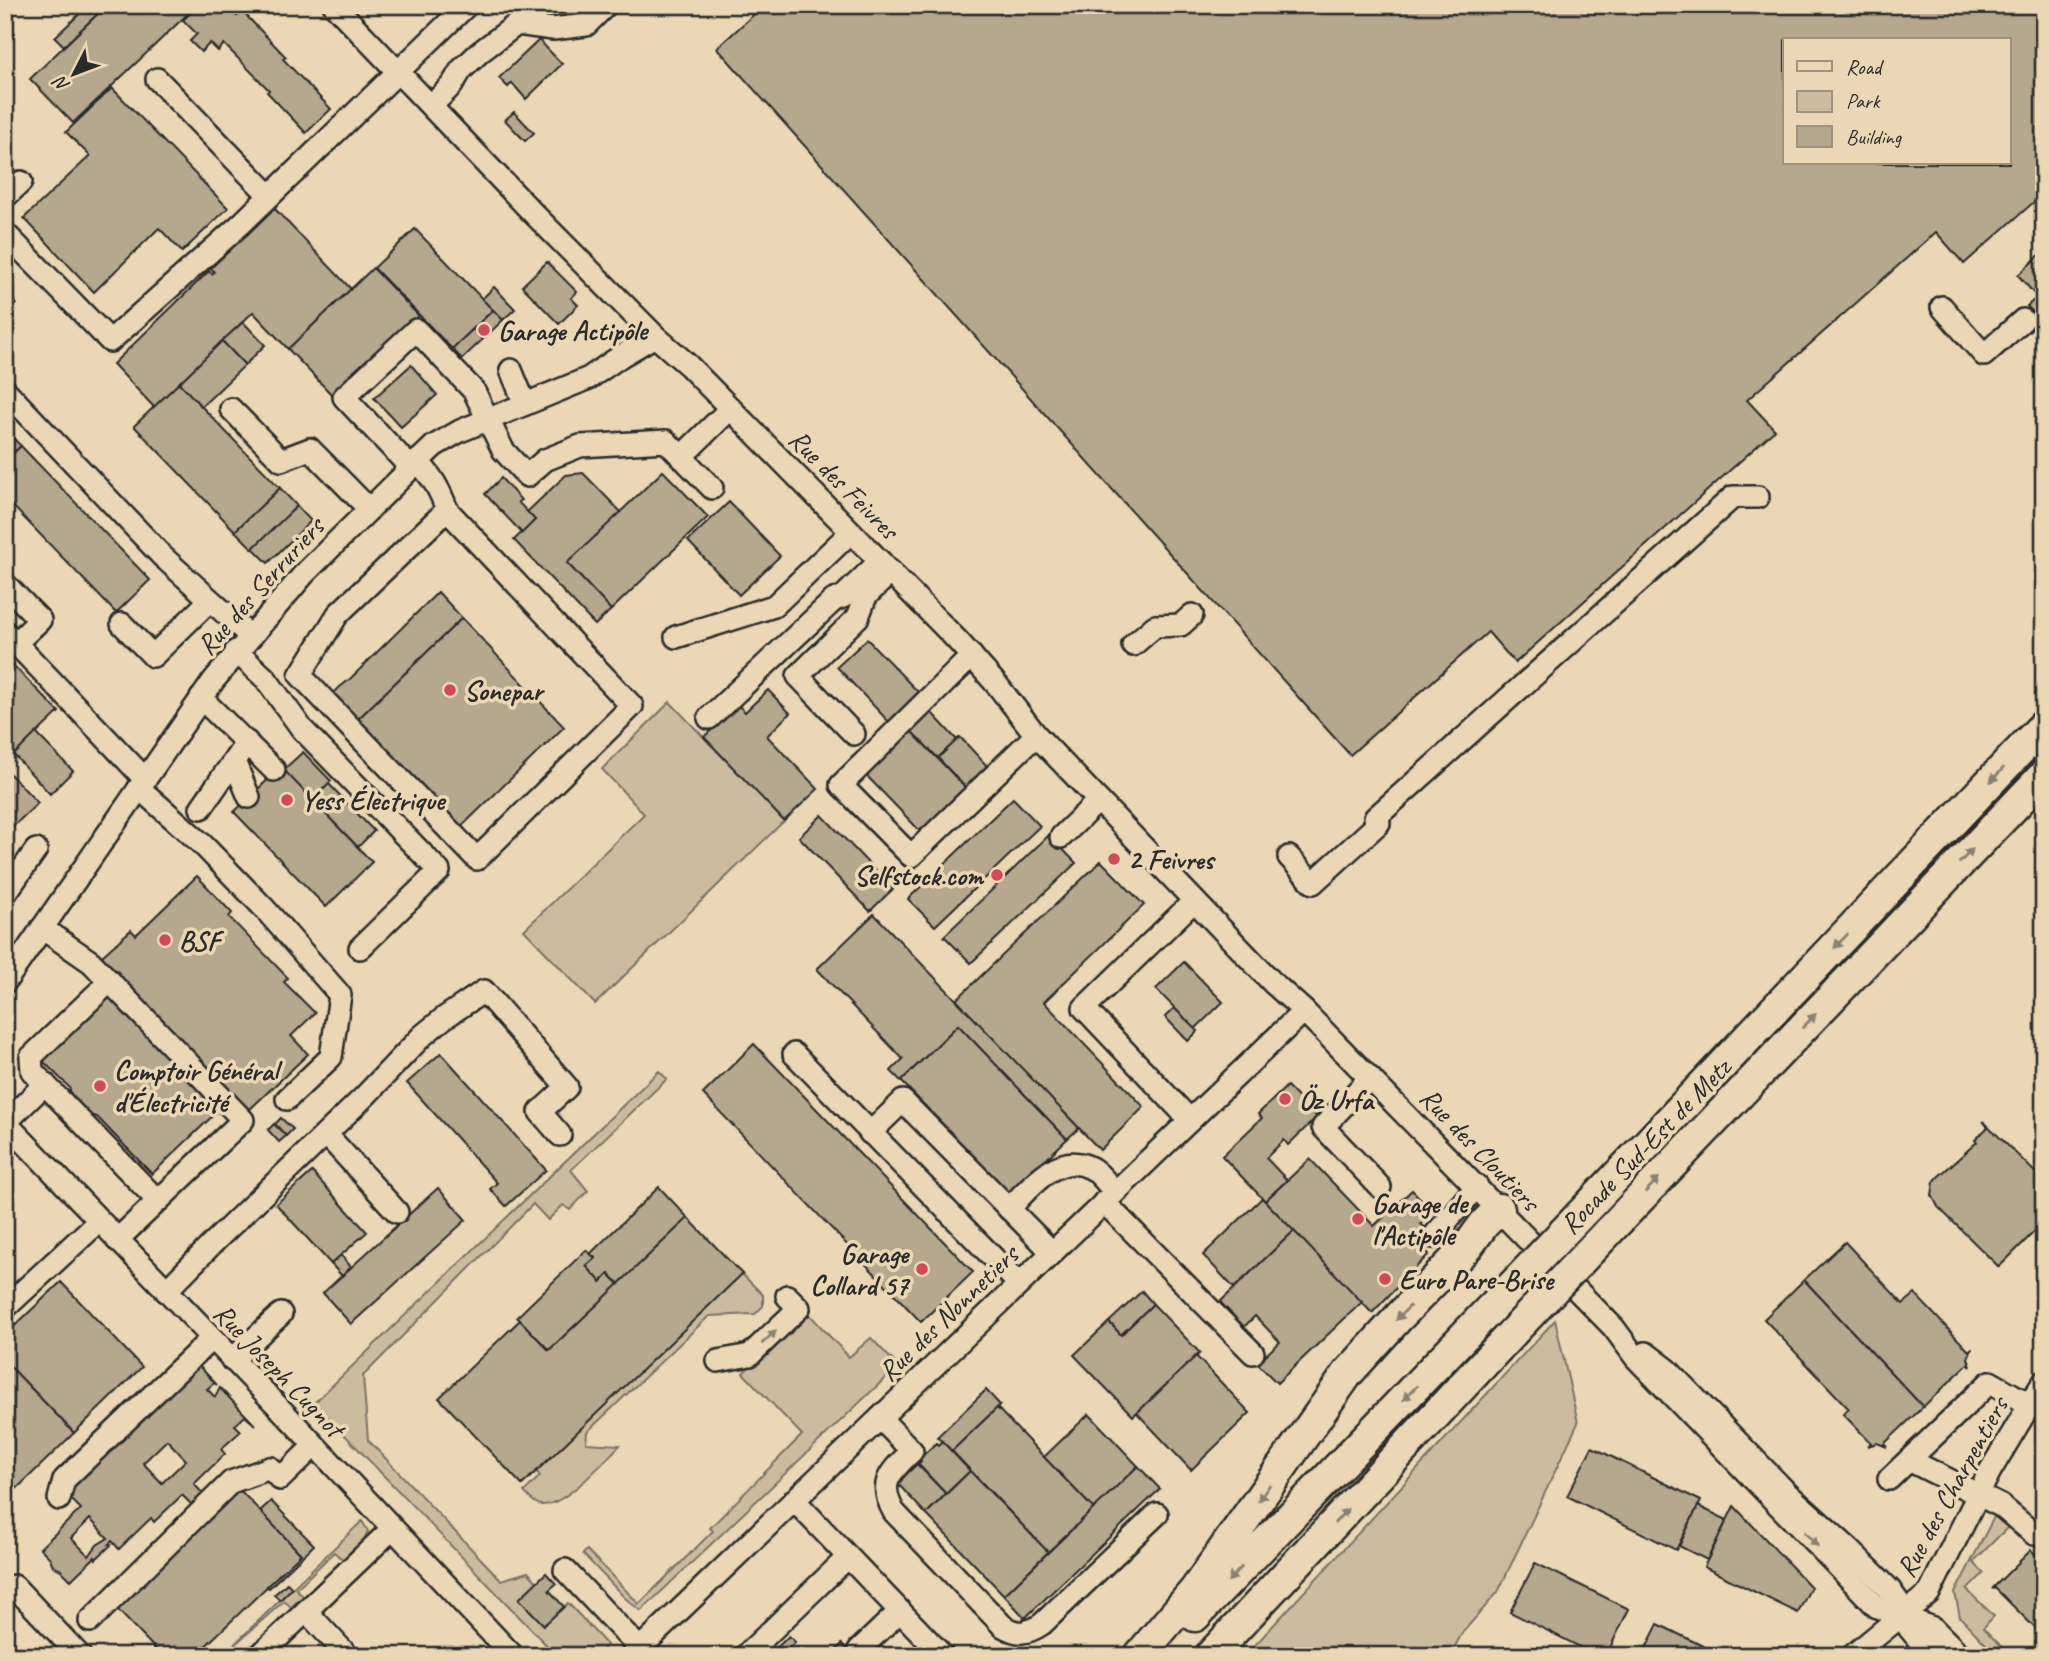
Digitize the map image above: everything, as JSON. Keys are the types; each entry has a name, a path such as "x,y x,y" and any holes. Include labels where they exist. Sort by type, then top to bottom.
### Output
{"highway":[{"name":"Rocade Sud-Est de Metz","path":"1157,1656 2044,725"},
{"name":"Rocade Sud-Est de Metz","path":"1210,1656 1513,1332 2044,775"},
{"path":"1139,1656 1147,1643 1195,1590 1348,1373 1468,1246 1499,1209"}],"street":[{"name":"Rue des Feivres","path":"334,5 655,336 688,365 972,656 1036,735 1273,983 1304,1011"},
{"path":"431,106 480,52 517,24 552,29 586,25 606,5"},
{"path":"5,233 110,341 270,196 398,72 458,8"},
{"path":"157,79 270,196"},
{"path":"1942,307 1984,355 2023,320"},
{"path":"447,510 338,614 300,675 477,859 632,706 447,510 440,490 430,474 414,464 344,397 416,330 474,391 503,450 527,476 545,460 580,446 666,441 712,488"},
{"name":"Rue des Serruriers","path":"6,979 201,698 243,644 304,574 414,464 448,437 589,378 655,336"},
{"path":"511,370 525,404"},
{"path":"5,390 163,557 209,601 243,644 302,729 439,871 360,948"},
{"path":"231,409 281,460 310,449 369,509"},
{"path":"681,457 730,409"},
{"path":"1289,857 1312,883 1377,820 1733,497 1758,497"},
{"path":"676,637 774,606 851,532"},
{"path":"709,718 834,600 843,597 885,566"},
{"path":"853,734 798,676 858,617 866,596 885,566"},
{"path":"5,584 40,620 10,637 142,784 264,908 340,995 331,1057 287,1099"},
{"path":"122,624 153,656 209,601"},
{"path":"1133,645 1155,626 1181,625 1192,615"},
{"path":"972,656 841,785 911,856 1036,735"},
{"path":"201,698 274,770"},
{"path":"201,808 247,743"},
{"path":"234,761 249,797"},
{"path":"1060,837 1098,801"},
{"path":"5,894 36,850"},
{"path":"1190,1120 1084,1008 1194,901"},
{"path":"42,928 91,962 243,1119 117,1240"},
{"path":"110,981 31,1057 32,1071 158,1201"},
{"path":"166,1291 422,1036 443,1018 484,991 568,1087 540,1112 560,1135"},
{"name":"Rue des Cloutiers","path":"1304,1011 1614,1328 1667,1369 1789,1495 1890,1590 1917,1640 1932,1656"},
{"name":"Rue des Nonnetiers","path":"636,1652 1304,1011"},
{"path":"794,1054 1019,1284"},
{"path":"1370,1078 1323,1127 1380,1187"},
{"path":"5,1122 45,1084"},
{"path":"870,1133 902,1101 1052,1252"},
{"name":"Rue Joseph Cugnot","path":"5,1122 513,1656"},
{"path":"326,1134 397,1212"},
{"path":"1009,1209 1049,1169 1071,1164 1091,1168 1110,1197 1253,1353"},
{"path":"1433,1237 1476,1186"},
{"path":"5,1308 99,1221"},
{"path":"718,1361 750,1355 799,1308 787,1296"},
{"path":"232,1360 281,1314"},
{"path":"59,1499 64,1480 211,1339"},
{"name":"Rue des Charpentiers","path":"1852,1656 1929,1593 1978,1494 2044,1381"},
{"path":"1889,1479 1990,1382 2029,1404"},
{"path":"880,1418 912,1451 890,1473 886,1485 887,1500 894,1512 1003,1626 1015,1633 1029,1633 1042,1624 1157,1514"},
{"path":"90,1621 231,1482 270,1468 280,1479 314,1446"},
{"path":"1909,1460 2001,1506 2034,1534"},
{"path":"794,1500 943,1656"},
{"path":"260,1656 392,1529"},
{"path":"745,1656 848,1557"},
{"path":"565,1570 636,1652"},
{"path":"5,1594 14,1586 80,1656"},
{"path":"306,1611 348,1656"},
{"path":"859,1650 900,1611"},
{"name":"Rue des Cloutiers","path":"1905,1615 1933,1628 1961,1656"}],"green space":[{"path":"670,702 784,821 595,1004 524,930 644,814 602,769"},
{"path":"659,1071 667,1079 571,1170 588,1191 570,1210 563,1205 548,1220 533,1204 363,1376 368,1440 501,1580 528,1572 537,1582 519,1599 544,1625 568,1603 607,1645 598,1653 553,1652 314,1403"},
{"path":"742,1274 763,1295 763,1306 755,1314 709,1316 587,1432 586,1443 620,1445 584,1482 561,1499 541,1505 532,1500 524,1492 540,1476 536,1471"},
{"path":"805,1313 811,1316 849,1357 871,1338 898,1366 641,1611 583,1554 587,1550 639,1604 713,1531 710,1528 802,1435 743,1373"},
{"path":"1555,1320 1578,1423 1498,1592 1462,1633 1450,1656 1245,1656"},
{"path":"1999,1515 2020,1535 2018,1537 2008,1527 1973,1562 1984,1573 1967,1590 1994,1616 1983,1628 2011,1656 1997,1656 1960,1617 1955,1593 1994,1517"},
{"path":"362,1521 368,1531 360,1548 345,1561 334,1552 296,1589 303,1596 291,1607 284,1601 222,1656"}],"building":[{"path":"89,5 107,5 64,46 55,37"},
{"path":"107,5 197,5 73,123 30,79"},
{"path":"199,5 227,5 237,16 242,11 331,109 306,133 224,44 218,51 210,43 201,52 190,41 197,34 183,20"},
{"path":"518,5 574,5 558,13 546,15 533,13"},
{"path":"764,5 2044,5 2044,193 1964,264 1936,232 1747,400 1775,430 1515,663 1488,632 1350,755 717,48"},
{"path":"539,40 562,64 526,99 512,83 508,87 499,78"},
{"path":"112,88 228,208 182,252 159,228 94,292 24,218 90,156 66,132"},
{"path":"514,112 534,133 525,141 505,120"},
{"path":"274,208 351,289 288,349 253,312 154,407 113,364 209,271 212,274 214,272 211,268"},
{"path":"415,229 493,310 452,349 374,268"},
{"path":"2044,251 2044,291 2037,297 2018,275"},
{"path":"547,262 577,292 571,298 578,305 559,324 522,286"},
{"path":"373,268 419,316 334,397 288,349"},
{"path":"494,287 515,309 503,320 482,299"},
{"path":"2044,291 2044,324 2027,306"},
{"path":"5,292 16,304 5,314"},
{"path":"493,310 503,320 482,340 473,329"},
{"path":"243,322 265,345 245,365 222,341"},
{"path":"473,329 482,340 462,359 452,349"},
{"path":"222,341 245,365 201,407 179,383"},
{"path":"411,365 437,395 401,427 374,398"},
{"path":"179,383 280,488 235,531 134,426"},
{"path":"5,430 21,446 5,461"},
{"path":"21,446 150,580 116,613 5,498 5,461"},
{"path":"663,471 708,517 611,610 567,563"},
{"path":"583,473 621,512 567,563 611,610 595,625 514,540 535,520 527,512 566,475"},
{"path":"501,478 535,520 522,533 485,494"},
{"path":"280,488 297,506 253,549 235,531"},
{"path":"729,502 780,556 739,595 688,541"},
{"path":"297,506 311,521 268,563 253,548"},
{"path":"438,592 462,618 355,722 330,695 350,679"},
{"path":"462,618 564,727 459,829 356,721"},
{"path":"867,639 919,693 889,722 837,667"},
{"path":"5,657 59,712 14,755 5,746"},
{"path":"768,690 790,713 767,736 818,789 784,821 704,737 738,705 745,712"},
{"path":"931,712 957,740 938,758 911,731"},
{"path":"911,731 966,788 921,832 865,774"},
{"path":"36,733 73,771 50,794 14,755"},
{"path":"960,737 988,767 966,788 938,758"},
{"path":"303,752 331,781 312,800 283,770"},
{"path":"281,767 372,862 326,907 234,812"},
{"path":"5,769 38,803 5,834"},
{"path":"329,784 374,831 358,847 312,800"},
{"path":"1013,798 1040,826 935,926 908,899"},
{"path":"822,815 893,889 870,911 799,837"},
{"path":"1049,835 1076,863 971,963 944,936"},
{"path":"1101,861 1144,905 1044,1002 1144,1107 1100,1150 956,1000"},
{"path":"197,876 232,913 229,917 288,978 284,982 315,1013 291,1036 308,1054 248,1111 101,957 131,930 136,935"},
{"path":"874,914 1079,1128 1067,1139 958,1025 901,1081 891,1071 903,1059 817,969"},
{"path":"1184,962 1223,1002 1195,1029 1156,989"},
{"path":"110,994 220,1109 152,1174 97,1117 88,1115 73,1101 69,1087 41,1059"},
{"path":"1174,1008 1198,1031 1188,1041 1165,1017"},
{"path":"958,1025 1067,1139 1010,1194 901,1081"},
{"path":"754,1044 973,1272 921,1322 703,1094"},
{"path":"441,1053 546,1170 506,1206 490,1189 497,1183 407,1083"},
{"path":"1287,1086 1317,1117 1288,1145 1284,1140 1266,1158 1287,1180 1265,1201 1222,1156 1262,1118 1258,1114"},
{"path":"281,1118 293,1129 286,1136 275,1124"},
{"path":"1983,1121 2044,1181 2044,1222 1999,1267 1938,1207 1932,1195 1934,1182 1938,1177 1977,1142 1975,1140 1988,1127"},
{"path":"274,1124 286,1136 279,1142 268,1130"},
{"path":"1310,1159 1374,1226 1412,1190 1434,1212 1421,1224 1427,1229 1415,1241 1429,1254 1372,1313 1265,1201"},
{"path":"312,1172 367,1232 331,1264 276,1204"},
{"path":"659,1187 688,1218 619,1284 609,1274 601,1282 586,1266 595,1258 590,1254"},
{"path":"438,1188 466,1220 351,1324 323,1293"},
{"path":"1262,1198 1294,1231 1234,1288 1203,1255"},
{"path":"688,1218 742,1274 522,1485 439,1398 520,1320 549,1350"},
{"path":"1294,1231 1362,1302 1277,1383 1257,1363 1280,1342 1255,1316 1244,1327 1220,1302"},
{"path":"1845,1242 1903,1304 1915,1294 1969,1351 1972,1348 1968,1358 1971,1367 1968,1364 1923,1407 1804,1280"},
{"path":"586,1250 595,1258 586,1266 601,1282 609,1274 619,1284 549,1350 517,1317"},
{"path":"341,1255 351,1267 342,1276 331,1264"},
{"path":"1804,1280 1923,1407 1884,1444 1887,1447 1877,1443 1868,1446 1871,1443 1843,1414 1849,1409 1764,1319"},
{"path":"61,1282 142,1367 74,1433 5,1361 5,1335"},
{"path":"1142,1291 1153,1304 1121,1335 1109,1322"},
{"path":"1153,1304 1200,1353 1133,1416 1074,1355 1109,1322 1121,1335"},
{"path":"1196,1356 1250,1413 1191,1470 1137,1413"},
{"path":"5,1361 74,1433 7,1498 5,1496"},
{"path":"198,1365 217,1385 214,1383 207,1389 215,1397 220,1388 255,1425 245,1416 235,1425 241,1431 221,1449 225,1454 194,1484 205,1496 194,1507 182,1495 154,1522 151,1518 119,1549 112,1541 109,1544 111,1545 71,1580 53,1566 50,1558 40,1548 81,1509 65,1493","holes":["167,1440 186,1460 162,1483 143,1463","90,1519 108,1538 97,1545 89,1556 71,1538"]},
{"path":"986,1390 1000,1405 952,1451 937,1437"},
{"path":"997,1408 1094,1509 1048,1552 952,1451"},
{"path":"1089,1414 1138,1466 1094,1509 1044,1457"},
{"path":"942,1441 970,1471 946,1494 918,1464 921,1461 919,1459 936,1443 938,1445"},
{"path":"1592,1447 1701,1501 1676,1550 1567,1496"},
{"path":"917,1464 946,1494 926,1514 897,1483"},
{"path":"1138,1466 1160,1489 1025,1618 1004,1595"},
{"path":"970,1471 1048,1552 1004,1595 926,1514"},
{"path":"237,1487 301,1554 195,1656 162,1656 114,1606"},
{"path":"271,1501 314,1545 269,1588 267,1586 301,1554 260,1511"},
{"path":"1698,1506 1727,1520 1707,1560 1679,1546"},
{"path":"1734,1506 1811,1587 1798,1613 1704,1567"},
{"path":"2031,1550 2039,1558 2036,1561 2044,1568 2044,1628 2038,1634 1995,1588 1992,1589"},
{"path":"1535,1563 1629,1609 1606,1656 1598,1656 1510,1612"},
{"path":"546,1573 556,1584 549,1590 564,1607 544,1625 519,1599"},
{"path":"287,1583 292,1588 280,1600 274,1595"},
{"path":"1658,1624 1723,1656 1642,1656"},
{"path":"789,1636 795,1642 781,1656 768,1656"},
{"path":"842,1644 854,1656 830,1656"}],"place":[{"name":"Garage Actipôle","path":"484,330"},
{"name":"Sonepar","path":"450,690"},
{"name":"Yess Électrique","path":"287,800"},
{"name":"2 Feivres","path":"1114,859"},
{"name":"Selfstock.com","path":"997,875"},
{"name":"BSF","path":"165,940"},
{"name":"Comptoir Général d'Électricité","path":"100,1086"},
{"name":"Öz Urfa","path":"1285,1099"},
{"name":"Garage de l'Actipôle","path":"1358,1219"},
{"name":"Garage Collard 57","path":"922,1269"},
{"name":"Euro Pare-Brise","path":"1385,1279"}]}
